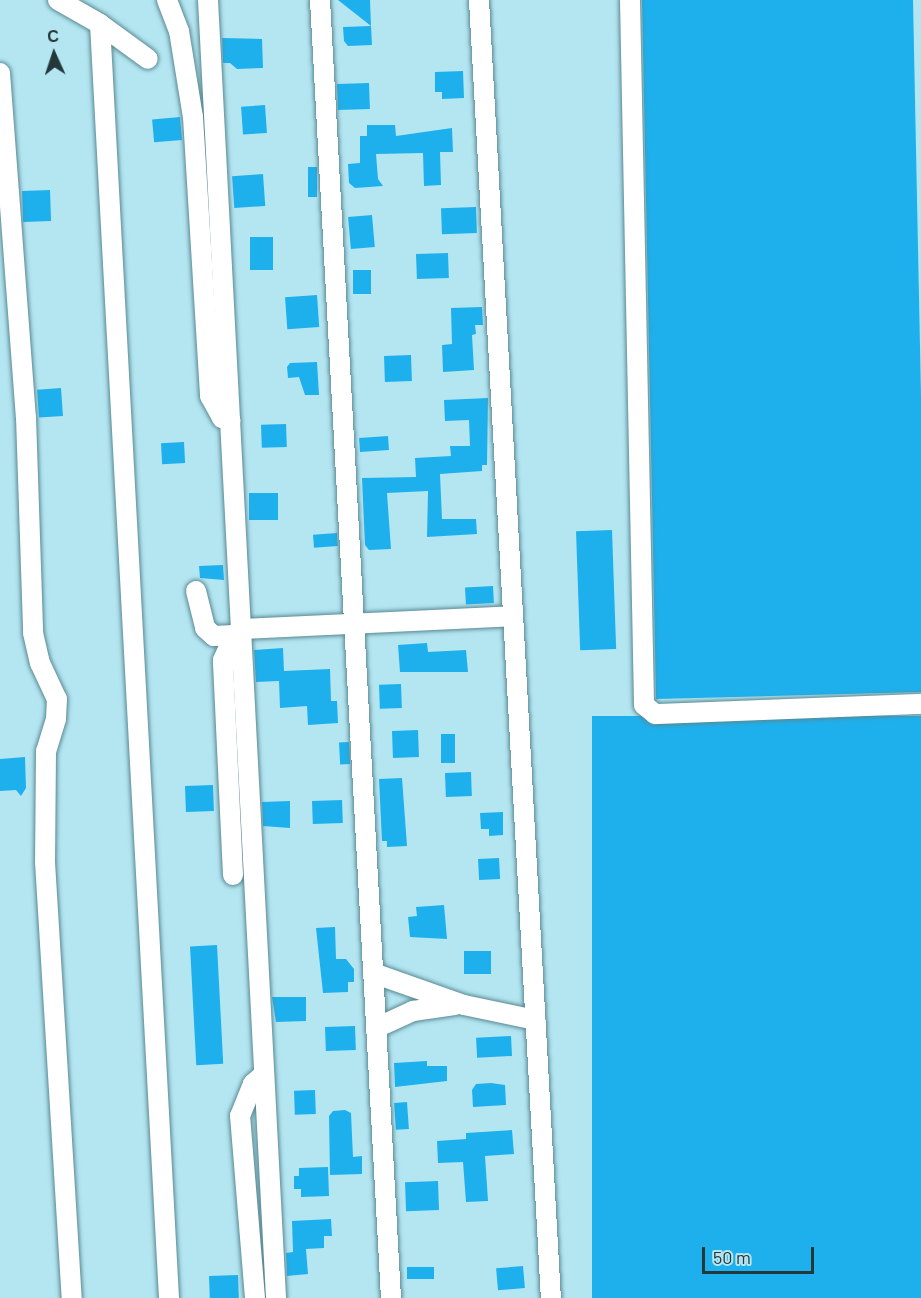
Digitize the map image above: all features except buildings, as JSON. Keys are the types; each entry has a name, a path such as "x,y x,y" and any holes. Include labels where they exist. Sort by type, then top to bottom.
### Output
{"street":[{"path":"58,0 100,24 148,58"},
{"path":"167,0 179,30 193,117 210,396 218,413 231,421"},
{"path":"208,0 231,421 238,632 276,1298"},
{"path":"320,0 391,1298"},
{"path":"478,0 551,1298"},
{"path":"630,0 645,705 655,714 921,704"},
{"path":"100,24 169,1298"},
{"path":"0,74 26,417 33,633 40,663 57,699 46,751 45,862 72,1298"},
{"path":"196,591 205,628 214,636 238,632 513,616"},
{"path":"233,875 223,660 238,632"},
{"path":"373,973 464,1005 535,1020"},
{"path":"376,1028 413,1011 441,1004 464,1005"},
{"path":"255,1298 240,1116 253,1084 264,1074"}]}
